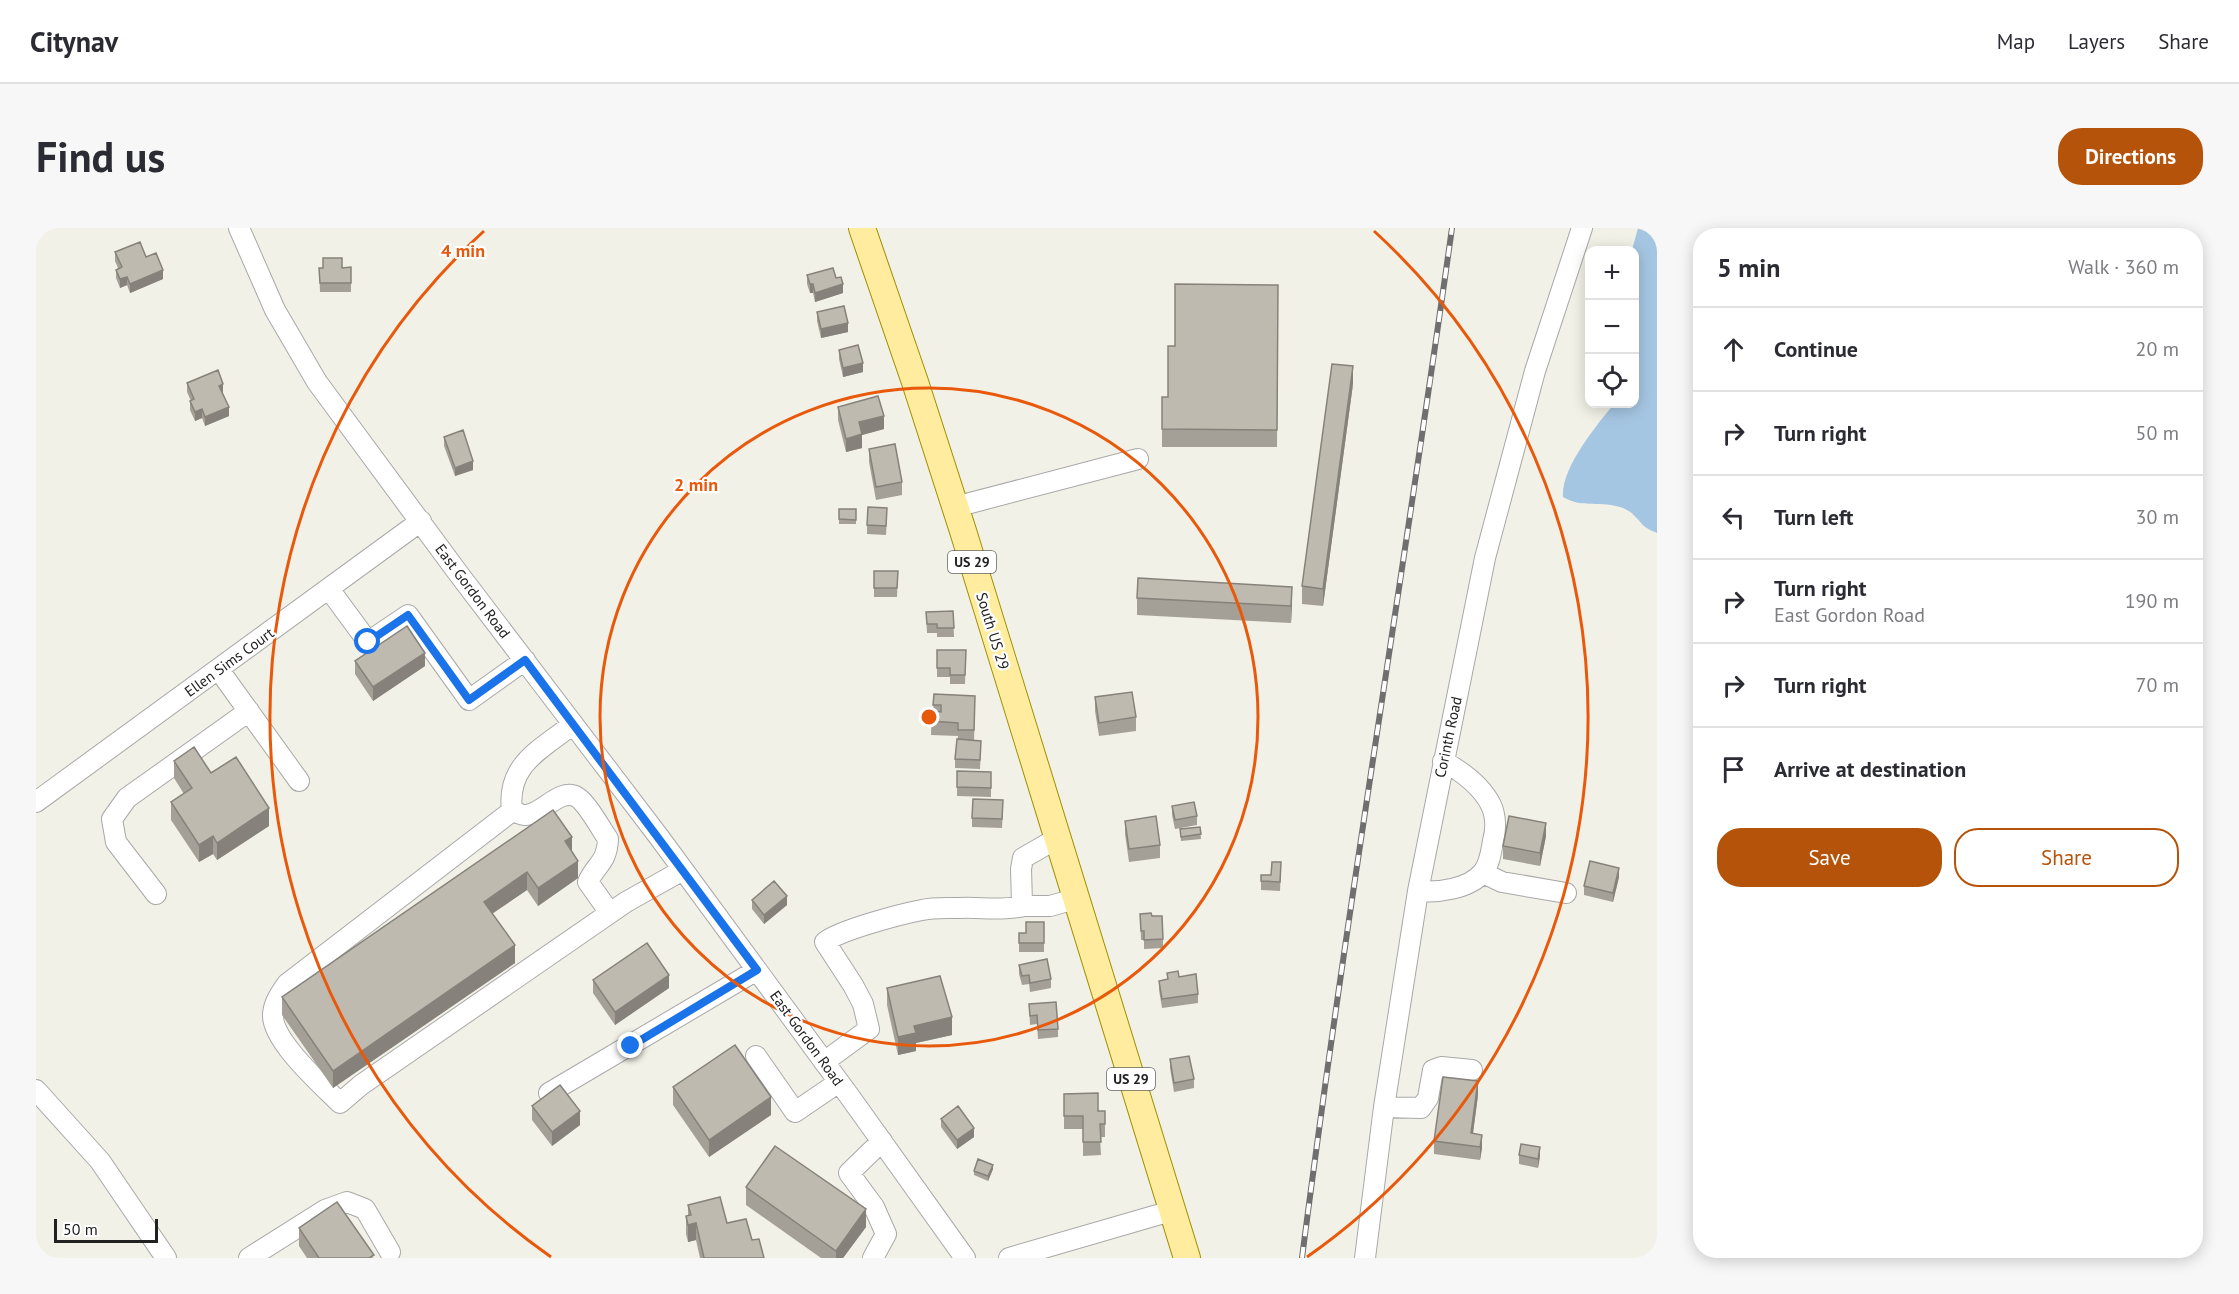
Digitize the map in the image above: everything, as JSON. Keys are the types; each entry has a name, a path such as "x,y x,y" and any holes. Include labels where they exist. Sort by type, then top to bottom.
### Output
{"main road":[{"name":"South US 29","path":"862,228 955,507 1075,899"},
{"name":"US 29","path":"1075,899 1187,1258"}],"street":[{"name":"East Gordon Road","path":"239,228 275,310 317,382 757,970 965,1258"},
{"name":"Corinth Road","path":"1365,1258 1384,1107 1418,891 1488,547 1535,371 1582,228"},
{"path":"955,507 1138,459"},
{"name":"Ellen Sims Court","path":"36,802 421,521"},
{"path":"329,589 368,642 408,615 469,700 525,660"},
{"path":"219,670 299,781"},
{"path":"156,894 116,842 112,819 127,798 249,711"},
{"path":"512,811 510,800 513,783 520,767 573,724"},
{"path":"1418,891 1435,893 1455,888 1483,873 1495,834 1495,820 1490,805 1479,789 1461,772 1443,761"},
{"path":"512,811 524,816 532,814 562,796 571,794 579,798 608,840 604,860 592,873 588,882 610,913"},
{"path":"512,811 287,984 276,999 272,1014 275,1028 298,1062 340,1103 361,1085 610,913 683,870"},
{"path":"1024,906 1021,869 1023,858 1056,839"},
{"path":"1483,873 1502,882 1566,893"},
{"path":"824,1062 869,1029 863,1004 825,942 830,938 923,909 1006,910 1024,906 1050,906 1075,899"},
{"path":"549,1093 757,970"},
{"path":"756,1056 795,1112 839,1082"},
{"path":"1384,1107 1421,1108 1428,1098 1433,1070 1441,1067 1472,1070"},
{"path":"36,1090 100,1161 166,1258"},
{"path":"873,1258 886,1234 874,1207 849,1173 882,1141"},
{"path":"249,1258 325,1210 347,1202 365,1209 390,1252"},
{"path":"1010,1258 1171,1211"}],"water":[{"path":"1638,228 1657,228 1657,533 1645,527 1623,508 1578,503 1563,497 1564,486 1574,461 1611,408 1639,408 1639,246 1633,246"}],"building":[{"path":"140,242 146,257 156,253 163,270 130,284 127,277 120,279 116,270 122,267 115,252"},
{"path":"323,258 342,258 342,268 351,267 351,283 320,283 319,268 323,268"},
{"path":"833,268 836,278 841,277 843,284 815,293 813,284 810,284 807,275"},
{"path":"1175,284 1278,285 1277,430 1162,429 1162,397 1168,397 1168,346 1175,346"},
{"path":"844,306 848,323 821,329 817,312"},
{"path":"858,345 863,363 843,368 839,350"},
{"path":"1332,364 1353,366 1323,589 1302,586"},
{"path":"218,370 223,384 219,386 229,407 205,417 202,409 195,412 190,401 194,399 187,383"},
{"path":"878,396 884,416 859,422 862,434 846,439 838,407"},
{"path":"463,430 473,461 455,468 444,437"},
{"path":"895,444 902,482 876,487 869,449"},
{"path":"868,507 887,508 886,526 867,525"},
{"path":"839,509 856,509 856,520 839,519"},
{"path":"874,571 898,571 897,588 874,588"},
{"path":"1138,578 1292,587 1291,606 1137,598"},
{"path":"953,611 954,628 937,628 937,624 927,624 926,612"},
{"path":"407,626 425,653 373,687 355,661"},
{"path":"937,650 966,650 965,675 950,675 950,668 937,668"},
{"path":"1132,692 1136,717 1099,723 1095,697"},
{"path":"934,694 975,696 974,730 958,730 958,723 931,721 932,711 941,712 941,705 933,705"},
{"path":"957,739 981,741 980,760 955,759"},
{"path":"194,747 211,773 236,757 269,808 217,843 213,836 199,845 171,802 192,788 174,761"},
{"path":"957,771 991,772 991,788 957,787"},
{"path":"973,799 1003,800 1002,819 972,818"},
{"path":"1194,802 1197,816 1175,820 1172,806"},
{"path":"553,810 572,837 565,841 578,861 538,888 527,872 484,902 515,945 333,1071 282,997"},
{"path":"1156,816 1160,845 1129,849 1125,821"},
{"path":"1509,816 1546,823 1540,853 1503,846"},
{"path":"1200,827 1201,834 1181,837 1180,829"},
{"path":"1590,861 1619,868 1613,893 1584,886"},
{"path":"1272,862 1281,862 1280,882 1261,881 1261,875 1271,875"},
{"path":"774,881 787,896 764,915 752,900"},
{"path":"1151,913 1152,916 1162,916 1163,939 1144,940 1140,914"},
{"path":"1026,922 1044,922 1044,943 1019,943 1019,933 1026,933"},
{"path":"647,943 669,975 615,1012 593,980"},
{"path":"1047,959 1051,979 1030,983 1029,975 1022,976 1019,965"},
{"path":"1178,971 1179,977 1196,974 1198,994 1162,999 1159,981 1168,979 1167,973"},
{"path":"940,976 952,1017 914,1026 916,1033 898,1037 887,988"},
{"path":"1056,1002 1058,1029 1038,1030 1037,1015 1030,1016 1029,1004"},
{"path":"735,1045 771,1097 709,1140 673,1087"},
{"path":"1189,1056 1194,1079 1174,1083 1170,1059"},
{"path":"1443,1077 1478,1081 1471,1133 1482,1135 1480,1147 1434,1141"},
{"path":"560,1085 580,1111 552,1132 532,1106"},
{"path":"1098,1093 1098,1111 1105,1111 1105,1124 1100,1124 1101,1142 1083,1142 1083,1116 1064,1116 1064,1094"},
{"path":"958,1106 974,1128 957,1140 941,1119"},
{"path":"1521,1144 1540,1147 1538,1159 1519,1155"},
{"path":"775,1146 866,1209 836,1251 746,1187"},
{"path":"978,1159 993,1165 988,1176 974,1171"},
{"path":"720,1197 727,1223 746,1219 752,1240 759,1239 764,1258 704,1258 696,1223 688,1225 686,1216 691,1215 688,1205"},
{"path":"337,1202 374,1255 369,1258 319,1258 299,1228"}],"railway":[{"path":"1302,1258 1337,1000 1452,228"}],"route":[{"path":"368,642 408,615 469,700 525,660 757,970 631,1046"}]}
